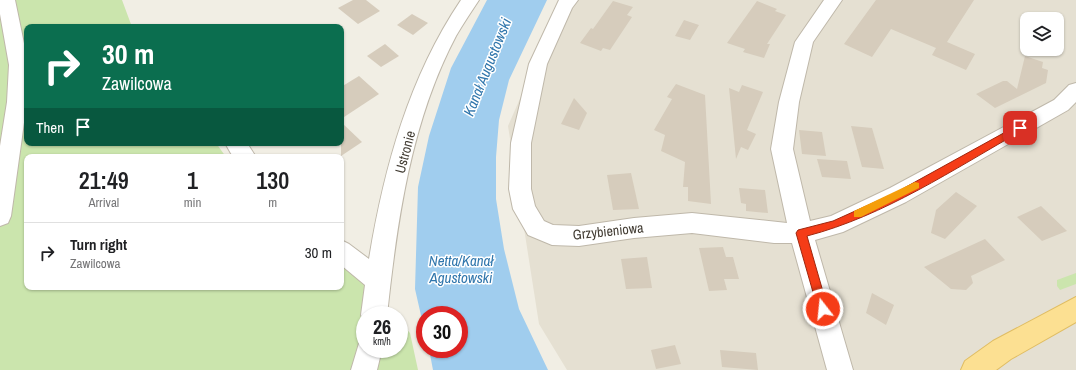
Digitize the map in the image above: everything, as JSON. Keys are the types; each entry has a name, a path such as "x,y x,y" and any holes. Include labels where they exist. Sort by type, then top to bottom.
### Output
{"main road":[{"path":"974,370 1002,350 1076,309"}],"street":[{"path":"0,216 17,102 19,65 6,0"},
{"name":"Ustronie","path":"375,306 378,280 396,185 410,129 427,79 437,57 447,36 470,0"},
{"name":"Grzybieniowa","path":"569,0 538,64 521,143 520,189 524,210 536,228 552,235 578,236 634,228 692,223 774,233 801,233 834,225 898,195 1068,108 1076,90"},
{"path":"833,0 817,21 804,42 789,102 782,149 801,233 840,370"},
{"path":"344,253 378,280"},
{"path":"364,370 367,358"}],"shaded area":[{"path":"563,0 1076,0 1076,370 567,370 539,324 508,126"}],"green space":[{"path":"0,0 122,0 131,24 24,24 24,146 218,146 224,154 24,154 24,290 344,290 344,261 385,306 356,306 356,358 408,358 408,331 410,333 418,370 0,370"},
{"path":"1076,273 1076,284 1060,290 1057,286 1057,280"}],"water":[{"name":"Netta/Kanał Agustowski","path":"487,0 547,0 509,80 499,120 496,157 496,199 504,249 519,309 548,370 433,370 431,358 468,358 468,306 419,306 415,289 418,187 429,136 451,68"}],"building":[{"path":"353,0 366,0 380,11 358,24 338,8"},
{"path":"876,0 974,0 947,42 975,54 966,70 932,55 936,48 891,29 872,57 844,44"},
{"path":"613,1 633,7 627,15 632,17 610,50 603,48 601,51 580,43 591,28 593,29"},
{"path":"757,1 777,9 775,11 786,15 767,44 770,44 764,58 743,52 745,49 727,43"},
{"path":"412,14 428,23 413,35 397,25"},
{"path":"684,20 699,25 690,40 675,36"},
{"path":"385,44 399,56 381,67 367,56"},
{"path":"1025,56 1043,62 1042,68 1048,70 1046,83 995,108 976,94 1003,81 1007,81 1017,89"},
{"path":"359,76 379,94 344,117 344,85"},
{"path":"676,84 705,95 711,204 688,201 688,187 683,187 685,162 661,151 665,135 654,130 672,99 667,97"},
{"path":"742,85 763,92 747,130 756,134 748,150 741,147 736,159 729,88 739,92"},
{"path":"574,98 587,113 579,130 561,124"},
{"path":"344,125 362,142 344,154 341,154 341,146 344,146"},
{"path":"851,126 872,128 884,169 862,167"},
{"path":"799,130 822,132 826,156 802,154"},
{"path":"817,159 847,161 851,179 822,177"},
{"path":"631,173 639,209 613,210 607,175"},
{"path":"739,188 765,190 768,213 746,211 746,204 741,203"},
{"path":"956,192 977,206 945,239 931,233 936,210"},
{"path":"1041,206 1067,231 1042,241 1017,217"},
{"path":"985,239 1005,260 971,276 973,283 966,290 951,289 924,267"},
{"path":"723,247 726,257 733,257 739,279 724,279 727,290 709,291 699,248"},
{"path":"647,257 652,288 626,289 621,259"},
{"path":"872,293 894,305 886,325 866,313"},
{"path":"675,345 681,364 656,369 651,350"},
{"path":"720,350 756,353 758,370 722,367"}],"slow traffic":[{"path":"857,214 915,186"}],"route":[{"path":"823,309 801,233 834,225 898,195 1020,128"}],"water label":[{"name":"Kanał Augustowski","path":"487,67"}]}
